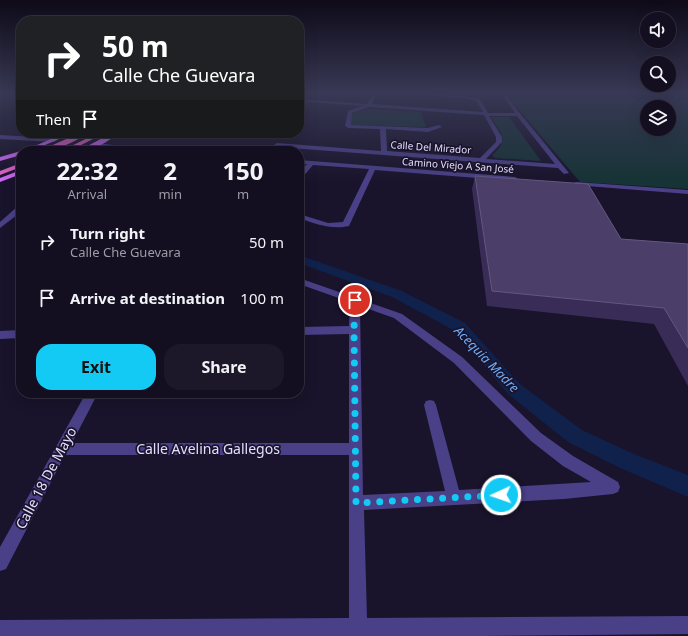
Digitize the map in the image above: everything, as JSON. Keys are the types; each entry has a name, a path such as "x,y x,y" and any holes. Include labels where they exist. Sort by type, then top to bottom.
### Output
{"highway":[{"path":"55,146 75,138"},
{"path":"76,146 92,138"},
{"path":"0,165 16,160"},
{"path":"0,173 16,167"}],"main road":[{"path":"39,146 59,138"},
{"path":"96,145 108,138"},
{"path":"0,160 16,155"},
{"path":"0,180 16,174"}],"street":[{"path":"348,123 347,125 352,127 428,130 433,123"},
{"path":"438,123 441,134"},
{"path":"482,160 499,142 498,133 491,123"},
{"path":"525,123 566,173"},
{"path":"383,128 384,153"},
{"path":"0,137 16,138"},
{"path":"18,138 54,140"},
{"path":"96,145 102,146"},
{"name":"Calle Del Mirador","path":"277,145 290,146"},
{"name":"Calle Del Mirador","path":"304,147 560,166"},
{"name":"Camino Viejo A San José","path":"304,162 522,179"},
{"path":"304,172 311,163"},
{"path":"304,218 327,225 340,226 346,224 373,168"},
{"path":"569,183 688,192"},
{"path":"0,226 16,213"},
{"path":"304,283 398,316 458,360 536,437 568,461 613,487 564,492 356,503"},
{"path":"355,300 354,330 358,631"},
{"path":"304,331 354,330"},
{"path":"0,335 16,334"},
{"name":"Calle 18 De Mayo","path":"0,563 89,398"},
{"path":"430,405 454,498"},
{"name":"Calle Avelina Gallegos","path":"61,449 356,449"},
{"path":"0,629 471,631 688,625"}],"green space":[{"path":"350,123 425,123 426,127 350,125"},
{"path":"495,123 513,123 541,161 495,158 492,155 498,150 502,141 501,133"},
{"path":"530,123 640,123 640,136 676,136 676,123 688,123 688,189 580,182"}],"building":[{"path":"475,176 588,184 621,239 688,244 688,348 664,308 492,291"}],"waterway":[{"name":"Acequia Madre","path":"304,261 397,294 460,327 514,389 575,436 627,461 688,486"}],"route":[{"path":"355,300 356,503 501,495"}]}
